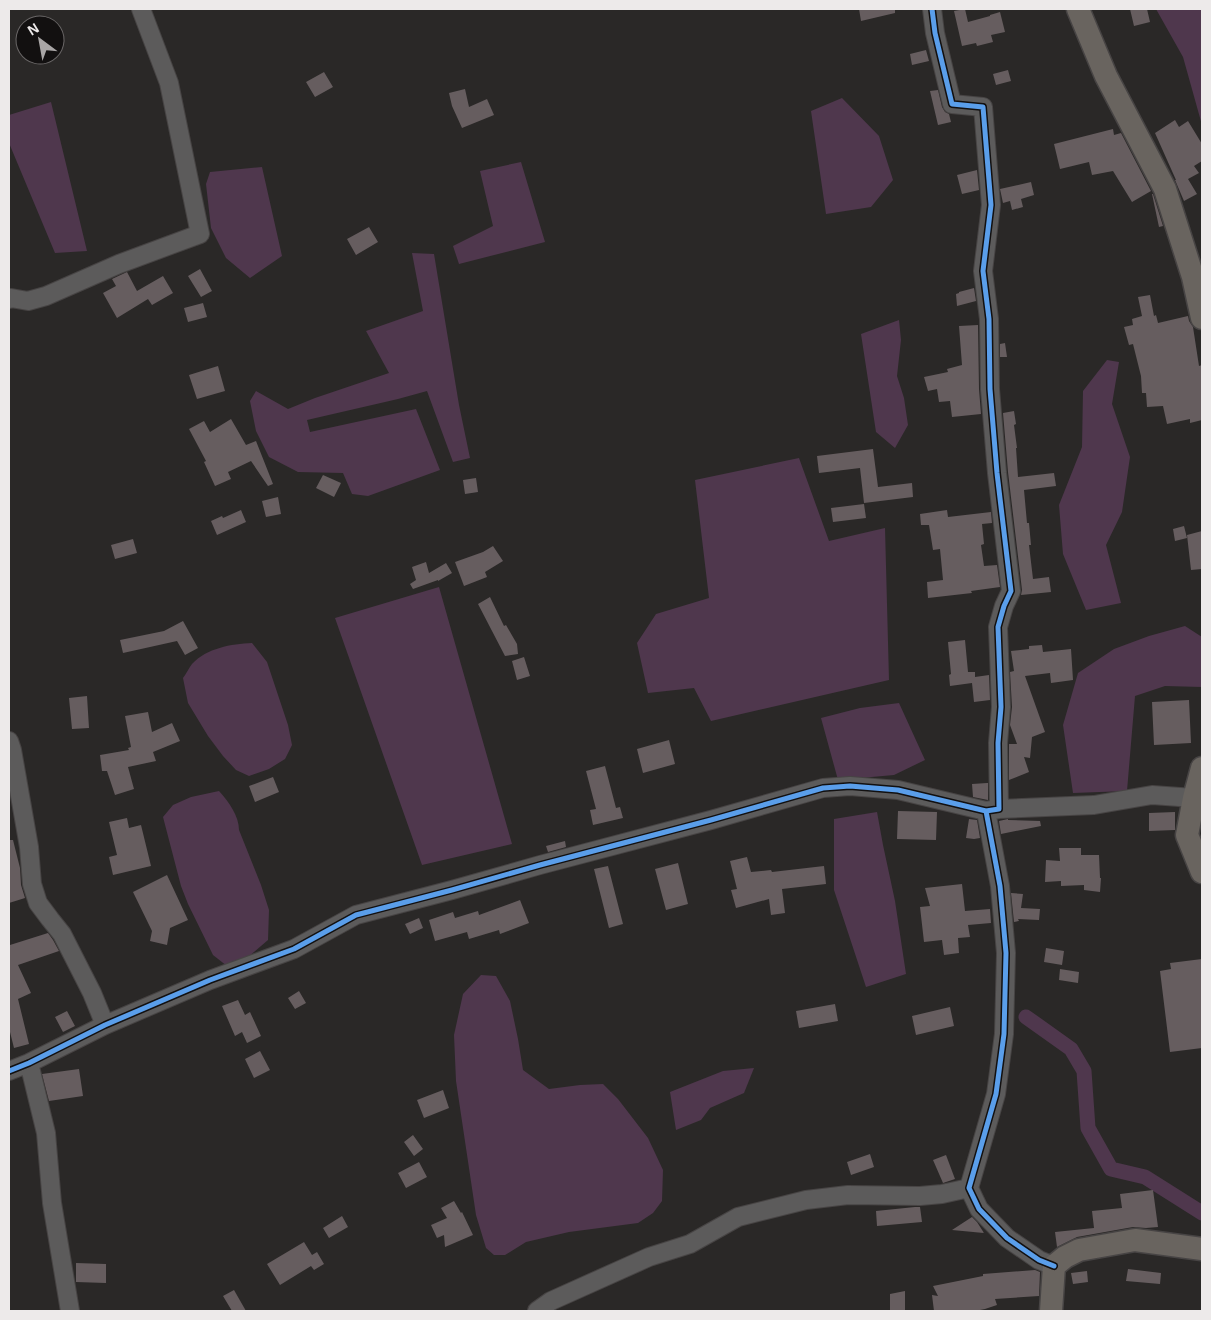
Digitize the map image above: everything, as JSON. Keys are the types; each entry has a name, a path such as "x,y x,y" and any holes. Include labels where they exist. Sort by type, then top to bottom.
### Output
{"main road":[{"path":"1078,9 1106,76 1165,189 1193,277 1202,318"},
{"path":"1202,768 1187,835 1202,872"},
{"path":"1051,1311 1054,1266 1065,1257 1079,1250 1135,1240 1202,1249"}],"street":[{"path":"9,299 28,301 46,296 119,264 200,234 169,83 141,9"},
{"path":"932,9 935,33 952,104 983,106 991,205 983,270 989,319 990,389 997,473 1011,592 1004,606 998,627 1001,707 993,810 1006,953 1004,1034 996,1094 969,1188 979,1209 1007,1238 1039,1260 1054,1266"},
{"path":"9,741 29,847 32,884 38,903 62,934 92,993 105,1025"},
{"path":"9,1071 28,1064 105,1025 210,980 294,950 356,916 823,788 850,786 898,790 993,810 1094,805 1152,795 1194,798"},
{"path":"28,1064 46,1133 52,1203 70,1311"},
{"path":"537,1311 551,1301 649,1257 690,1244 738,1217 806,1200 848,1195 920,1196 942,1194 969,1188"}],"shaded area":[{"path":"1156,9 1202,9 1202,125 1183,57"},
{"path":"842,98 879,136 893,180 871,207 826,214 811,111"},
{"path":"51,102 87,251 55,253 9,143 9,115"},
{"path":"521,162 545,242 459,264 453,246 493,226 480,171"},
{"path":"262,167 282,256 250,278 226,258 211,228 206,184 210,172"},
{"path":"412,253 434,254 459,405 470,458 453,462 427,391 307,420 310,432 416,409 440,470 368,496 352,494 343,473 298,472 269,457 256,431 250,401 256,391 288,409 389,373 366,331 423,311"},
{"path":"899,320 901,340 897,376 904,398 908,425 895,448 876,432 861,334"},
{"path":"1107,360 1119,362 1112,404 1130,457 1122,512 1106,545 1121,603 1086,610 1063,554 1059,505 1082,447 1083,391"},
{"path":"799,458 829,541 885,528 889,680 711,721 694,688 648,693 637,643 656,614 709,598 695,480"},
{"path":"439,587 512,844 422,865 335,618"},
{"path":"1185,626 1202,637 1202,687 1165,686 1135,696 1127,791 1073,793 1063,725 1078,673 1114,649 1149,636"},
{"path":"252,643 267,662 288,725 292,745 285,759 269,769 249,776 236,770 208,736 188,703 183,678 192,664 205,654 236,644"},
{"path":"899,703 925,760 894,775 838,780 821,718 860,708"},
{"path":"219,791 230,804 235,814 239,830 269,910 268,940 247,958 227,966 213,955 188,904 181,886 163,817 173,805 191,797"},
{"path":"877,812 895,901 906,974 866,987 834,890 834,819"},
{"path":"481,975 496,976 510,1001 523,1070 549,1089 603,1084 618,1099 648,1138 663,1170 662,1201 653,1213 638,1223 569,1232 526,1242 505,1255 494,1255 486,1248 476,1215 456,1081 454,1035 463,994"},
{"path":"754,1068 744,1093 710,1108 701,1120 676,1130 670,1092 723,1071"}],"building":[{"path":"859,9 895,9 895,13 861,21"},
{"path":"965,9 968,22 1000,12 1005,32 991,35 993,42 977,46 976,43 962,46 954,11"},
{"path":"1130,9 1147,9 1150,22 1134,26"},
{"path":"926,50 929,61 912,65 910,54"},
{"path":"1008,70 1011,81 996,85 993,74"},
{"path":"324,72 333,87 315,97 306,82"},
{"path":"465,89 469,107 487,99 494,115 462,128 452,106 449,93"},
{"path":"938,90 942,107 949,114 951,122 938,125 930,91"},
{"path":"1175,120 1179,127 1188,121 1202,144 1202,161 1194,166 1199,173 1188,179 1197,194 1184,201 1155,133"},
{"path":"1113,129 1114,135 1121,133 1151,191 1132,202 1113,171 1092,175 1089,162 1060,169 1054,144"},
{"path":"977,170 979,190 962,194 957,175"},
{"path":"1031,182 1034,195 1021,199 1023,207 1012,210 1010,201 1003,203 1000,189"},
{"path":"1153,194 1163,226 1159,227"},
{"path":"369,227 378,242 356,255 347,239"},
{"path":"200,269 212,291 201,297 188,276"},
{"path":"127,272 137,291 163,276 173,293 152,305 148,299 117,318 103,293 116,286 112,279"},
{"path":"974,288 976,301 957,306 956,294"},
{"path":"1150,295 1154,316 1156,315 1158,323 1188,316 1193,327 1199,366 1202,365 1202,420 1190,423 1190,419 1167,424 1163,406 1147,407 1146,393 1142,393 1141,376 1133,344 1129,345 1124,327 1133,325 1132,319 1142,316 1138,297"},
{"path":"203,303 207,317 188,322 184,308"},
{"path":"978,325 981,414 952,417 950,401 939,402 937,389 928,391 924,377 948,372 947,369 962,365 959,326"},
{"path":"1005,343 1007,357 1000,357 1000,344"},
{"path":"218,366 225,391 197,399 189,375"},
{"path":"1014,411 1018,477 1054,473 1056,486 1024,490 1027,523 1029,523 1031,545 1029,545 1033,579 1049,577 1051,592 1021,595 1003,413"},
{"path":"231,419 246,445 256,441 273,484 268,486 251,461 228,472 231,479 215,486 204,462 206,461 189,429 204,421 210,432"},
{"path":"873,449 878,487 912,483 913,497 864,503 860,468 819,473 817,456"},
{"path":"323,475 341,483 334,497 316,488"},
{"path":"476,478 478,492 465,494 463,480"},
{"path":"278,497 281,514 266,517 262,501"},
{"path":"864,504 866,518 833,522 831,508"},
{"path":"241,510 246,522 217,535 211,521"},
{"path":"947,510 948,517 991,512 992,523 982,524 984,544 981,545 984,566 997,565 1000,587 971,591 972,593 928,598 927,582 943,580 940,549 933,550 929,525 921,525 920,514"},
{"path":"1184,526 1187,538 1175,541 1173,529"},
{"path":"1202,531 1202,569 1191,570 1187,535"},
{"path":"133,539 137,553 115,559 111,545"},
{"path":"493,546 503,561 485,572 487,577 464,586 455,562 483,552"},
{"path":"426,562 429,573 446,563 452,573 438,581 413,589 410,584 416,580 412,567"},
{"path":"490,597 504,626 506,625 517,644 518,654 505,656 478,604"},
{"path":"183,621 198,648 185,655 177,641 123,653 120,640 164,631"},
{"path":"965,640 968,672 975,672 975,677 989,675 990,700 974,702 972,683 950,686 949,675 951,674 948,642"},
{"path":"1042,645 1043,652 1071,649 1073,680 1051,683 1050,673 1025,676 1045,732 1032,737 1030,758 1024,757 1029,772 1009,780 1009,744 1017,744 1010,725 1012,707 1010,672 1014,671 1011,651"},
{"path":"524,657 530,676 517,680 512,661"},
{"path":"87,696 89,728 72,729 69,698"},
{"path":"1189,700 1191,743 1154,745 1152,702"},
{"path":"148,712 152,732 172,723 180,741 153,752 156,761 128,767 134,789 115,795 107,771 102,771 100,755 129,750 128,748 131,747 125,716"},
{"path":"669,740 675,764 643,773 637,749"},
{"path":"605,766 616,808 620,807 623,818 593,825 590,810 596,809 586,771"},
{"path":"273,777 279,792 255,802 249,786"},
{"path":"988,783 988,800 973,797 972,784"},
{"path":"898,811 937,812 936,840 897,839"},
{"path":"1175,812 1175,830 1149,831 1149,813"},
{"path":"127,818 129,828 141,825 151,866 113,875 109,857 117,855 109,822"},
{"path":"969,819 977,820 980,838 966,838"},
{"path":"1008,819 1040,821 1041,826 1001,834 999,821"},
{"path":"9,840 13,840 25,898 9,903"},
{"path":"565,841 566,847 548,852 546,846"},
{"path":"1059,848 1081,848 1081,855 1099,855 1100,892 1084,890 1084,885 1061,886 1061,881 1045,882 1046,860 1060,861"},
{"path":"747,857 751,872 771,870 772,872 824,866 826,884 782,889 785,913 771,915 769,899 736,908 731,890 737,889 730,861"},
{"path":"678,863 688,904 666,910 655,869"},
{"path":"608,866 623,924 609,928 594,869"},
{"path":"167,875 188,920 170,928 167,945 150,941 152,931 133,892"},
{"path":"962,884 965,911 990,909 991,923 968,925 970,937 958,938 959,953 944,955 942,940 924,942 920,907 930,906 925,888"},
{"path":"1011,893 1023,894 1021,908 1040,909 1039,920 1018,919 1019,921 1014,922"},
{"path":"520,900 529,923 500,934 499,930 469,939 467,932 435,941 429,920 453,912 455,918 478,911 479,915"},
{"path":"419,918 423,928 410,934 405,924"},
{"path":"48,933 59,951 18,965 31,993 18,999 29,1044 14,1048 9,1028 9,942 10,945"},
{"path":"1046,948 1064,951 1062,965 1044,962"},
{"path":"1202,959 1202,1048 1170,1052 1160,971 1171,969 1170,963"},
{"path":"1060,969 1079,972 1078,983 1059,980"},
{"path":"299,991 306,1003 295,1009 288,998"},
{"path":"238,1000 245,1015 250,1012 261,1036 247,1043 242,1032 235,1036 222,1006"},
{"path":"835,1004 838,1021 799,1028 796,1011"},
{"path":"950,1007 954,1026 916,1035 912,1016"},
{"path":"67,1011 75,1026 63,1032 55,1017"},
{"path":"260,1051 270,1070 254,1078 245,1059"},
{"path":"79,1069 83,1096 49,1101 42,1074"},
{"path":"443,1090 449,1108 424,1118 417,1100"},
{"path":"413,1135 423,1149 414,1156 404,1142"},
{"path":"870,1154 874,1167 851,1175 847,1162"},
{"path":"946,1155 955,1179 943,1183 933,1160"},
{"path":"419,1162 427,1177 406,1188 398,1173"},
{"path":"1153,1190 1158,1227 1133,1227 1077,1237 1057,1247 1055,1232 1094,1228 1092,1211 1122,1208 1120,1194"},
{"path":"454,1201 462,1212 473,1235 445,1247 444,1235 437,1238 431,1225 447,1218 441,1208"},
{"path":"920,1207 922,1222 877,1226 876,1211"},
{"path":"342,1216 348,1227 329,1238 323,1228"},
{"path":"972,1217 984,1233 952,1230"},
{"path":"304,1242 312,1255 317,1252 324,1264 314,1270 311,1266 280,1285 267,1264"},
{"path":"76,1263 106,1264 106,1283 76,1282"},
{"path":"1128,1269 1161,1273 1160,1284 1126,1281"},
{"path":"1035,1270 1040,1272 1039,1296 995,1299 997,1305 975,1311 934,1311 932,1295 938,1296 933,1286 983,1276 983,1274"},
{"path":"1087,1271 1088,1282 1073,1284 1071,1273"},
{"path":"234,1290 246,1311 232,1311 223,1296"},
{"path":"905,1291 905,1311 890,1311 890,1294"}],"waterway":[{"path":"1026,1017 1071,1049 1084,1071 1088,1128 1111,1169 1145,1177 1202,1213"}],"cycle path":[{"path":"932,9 935,33 952,104 983,107 991,205 983,271 989,319 990,389 997,473 1011,591 998,627 1001,707 998,743 999,809 986,811 1000,886 1006,953 1004,1034 996,1094 969,1188 979,1209 1007,1238 1039,1260 1054,1266"},
{"path":"9,1071 105,1025 210,980 294,949 356,915 823,788 850,786 898,790 986,811"}]}
